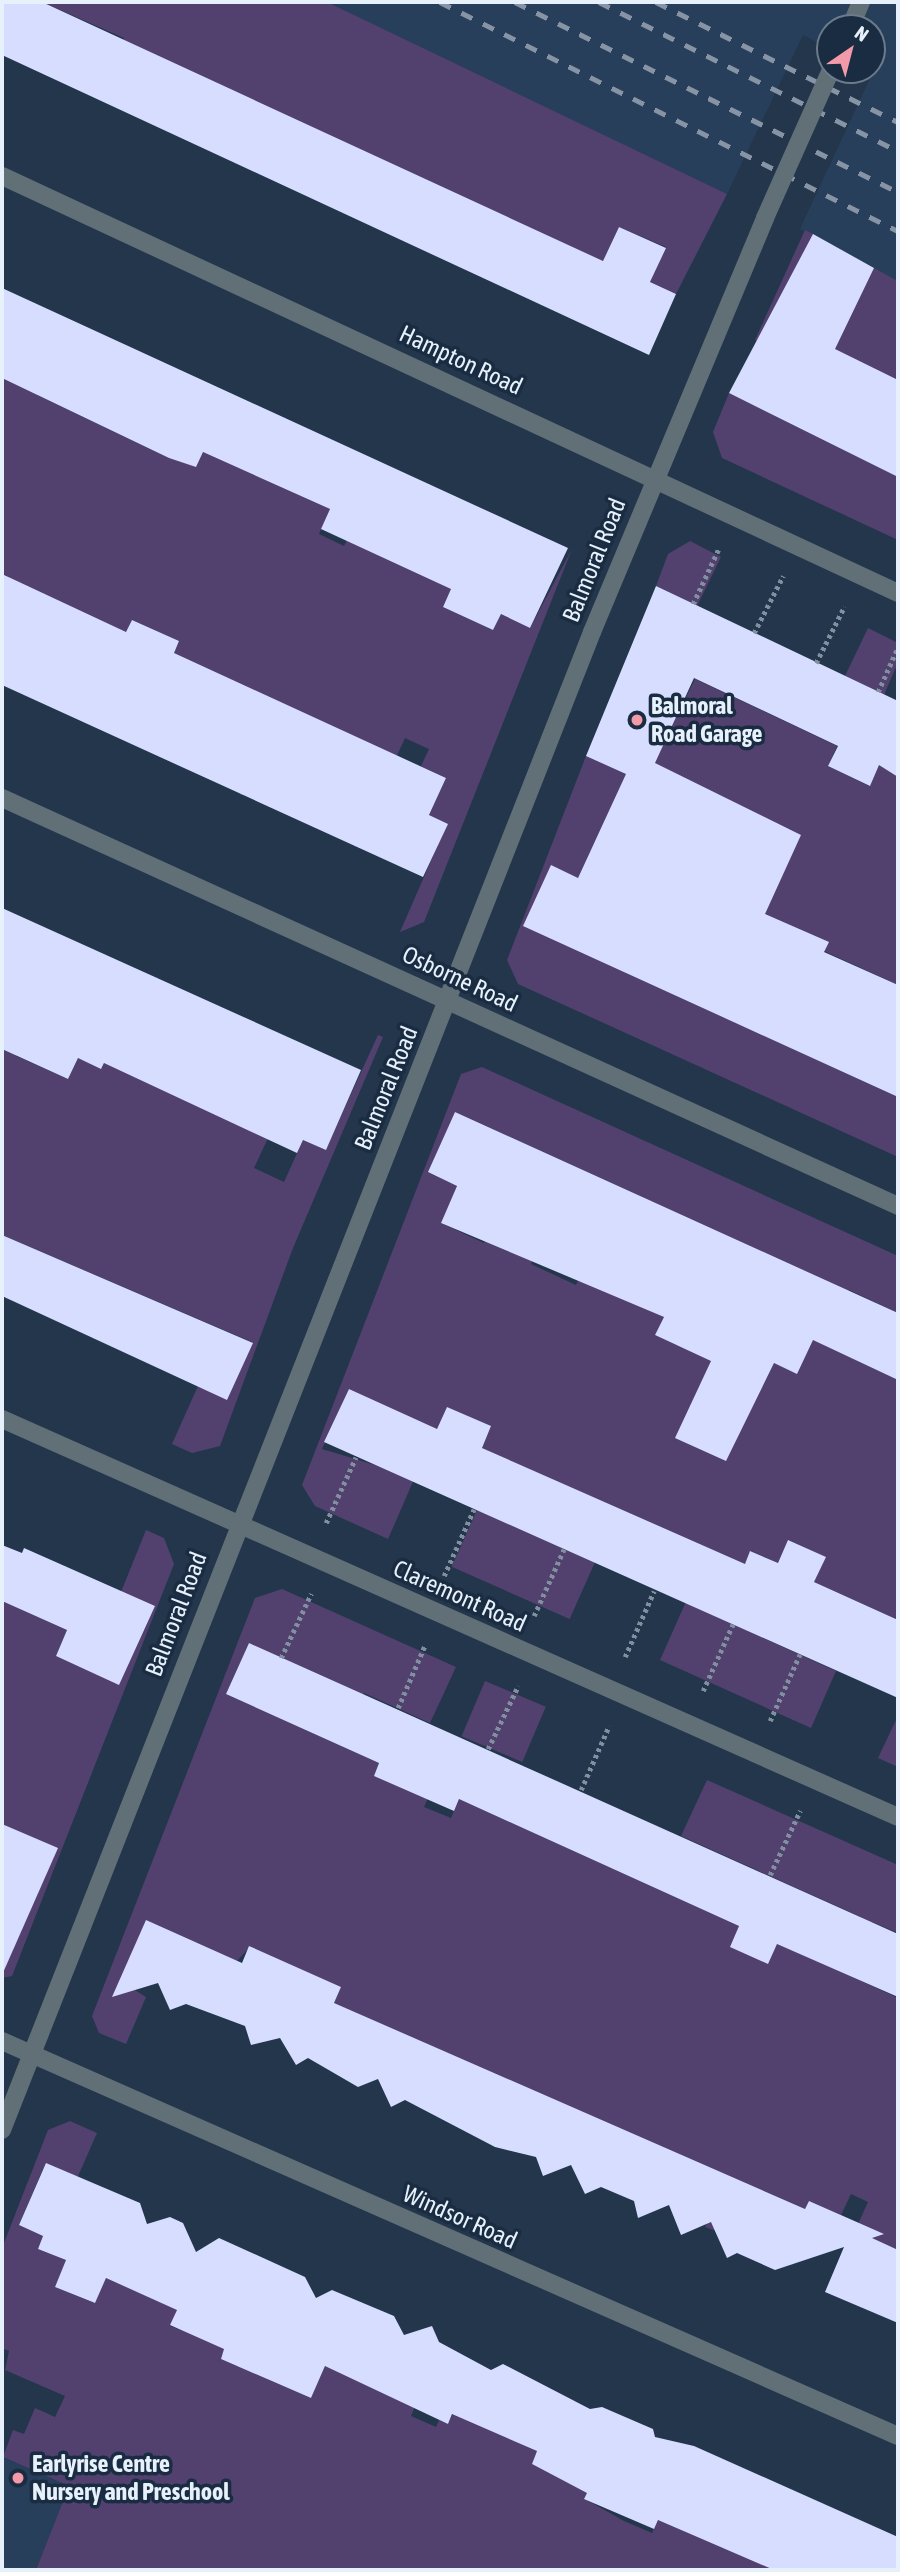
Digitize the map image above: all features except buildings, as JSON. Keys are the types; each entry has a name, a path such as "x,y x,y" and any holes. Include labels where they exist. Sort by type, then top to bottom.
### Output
{"street":[{"name":"Balmoral Road","path":"2,2130 238,1524 655,475 825,84"},
{"name":"Hampton Road","path":"2,176 655,475 898,593"},
{"name":"Osborne Road","path":"2,798 898,1206"},
{"name":"Claremont Road","path":"2,1419 898,1817"},
{"name":"Windsor Road","path":"2,2041 898,2436"}],"path":[{"path":"692,604 721,544"},
{"path":"754,633 783,575"},
{"path":"816,663 844,606"},
{"path":"878,692 898,648"},
{"path":"326,1523 356,1457"},
{"path":"444,1576 474,1508"},
{"path":"534,1616 564,1549"},
{"path":"625,1657 654,1591"},
{"path":"281,1658 311,1594"},
{"path":"703,1691 733,1624"},
{"path":"398,1708 426,1644"},
{"path":"771,1721 800,1654"},
{"path":"488,1749 518,1686"},
{"path":"581,1790 609,1726"},
{"path":"771,1875 800,1811"}],"shaded area":[{"path":"42,2 327,2 727,194 676,294 650,282 666,247 619,227 603,261 121,47 124,38"},
{"path":"327,2 898,2 898,281 800,229 867,84 886,84 886,14 816,14 816,42 803,35 727,194"},
{"path":"805,230 813,234 838,341 874,268 898,281 898,380 891,377 879,402 755,340"},
{"path":"2,360 44,379 37,395 169,458 196,466 203,452 330,509 319,534 344,546 356,522 460,570 443,607 493,630 501,614 530,628 572,549 424,922 400,932 447,824 429,815 446,778 421,766 429,749 405,738 380,793 240,795 264,742 156,692 179,641 132,620 109,670 66,714 53,708 94,617 2,621 9,577 2,573"},
{"path":"729,393 898,477 898,540 722,458 713,432"},
{"path":"690,541 721,557 697,606 656,586 668,554"},
{"path":"868,628 898,643 898,662 884,695 845,676"},
{"path":"695,679 837,746 828,766 869,786 898,725 898,760 891,772 898,777 898,985 824,951 734,1022 898,1097 898,1157 518,984 507,960 586,756 668,734","holes":["595,841 642,863 723,1017 626,973 552,866 578,878"]},
{"path":"120,1029 269,1136 254,1168 284,1182 303,1140 326,1149 378,1035 383,1037 293,1248 220,1446 192,1453 172,1444 198,1386 252,1342 2,1235 2,1047 8,1033 16,1056 68,1079 78,1058 102,1068"},
{"path":"482,1067 898,1256 898,1313 849,1290 824,1345 898,1380 898,1620 814,1582 825,1557 789,1540 778,1563 751,1551 745,1564 719,1553 695,1607 836,1671 811,1728 660,1660 709,1550 482,1448 490,1426 447,1407 436,1431 349,1389 322,1449 415,1477 388,1539 315,1506 302,1485 461,1074","holes":["455,1112 642,1197 615,1256 593,1247 576,1285 531,1264 547,1227 524,1216 501,1206 484,1243 441,1223 457,1186 428,1172","658,1206 836,1287 797,1373 774,1363 761,1389 740,1379 750,1357 727,1347 743,1313 699,1293 676,1345 655,1335 664,1317 641,1307 656,1273 632,1262"]},
{"path":"477,1510 595,1562 570,1619 452,1567"},
{"path":"146,1530 164,1538 174,1564 12,1976 2,1978 2,1922 21,1930 57,1849 2,1824 2,1601 67,1630 56,1656 119,1684 121,1592"},
{"path":"282,1589 456,1667 430,1723 364,1693 361,1699 249,1643 226,1694 379,1763 374,1776 433,1787 424,1807 451,1818 459,1799 739,1926 731,1947 768,1963 777,1944 838,1970 861,1917 681,1836 707,1780 898,1865 898,1933 872,1922 848,1975 898,1998 898,2250 853,2235 868,2202 851,2194 841,2215 809,2201 805,2209 738,2180 716,2231 705,2227 727,2176 333,2005 341,1987 250,1947 236,1962 146,1921 125,1984 146,1997 126,2044 99,2033 92,2016 255,1598"},
{"path":"485,1681 546,1707 522,1762 462,1736"},
{"path":"898,1716 898,1767 878,1758"},
{"path":"70,2121 97,2133 75,2183 68,2172 43,2169 19,2225 43,2236 38,2249 66,2260 55,2287 94,2303 106,2278 133,2290 183,2296 170,2326 226,2346 221,2359 237,2366 279,2353 267,2379 311,2398 328,2360 418,2399 411,2416 436,2427 439,2420 448,2424 453,2414 537,2451 532,2464 580,2489 595,2476 585,2499 624,2521 652,2533 658,2520 776,2555 770,2570 36,2570 69,2486 3,2457 13,2430 24,2434 35,2408 55,2417 65,2396 5,2370 9,2351 2,2348 2,2248 48,2130"},
{"path":"2,2457 69,2486 36,2570 2,2570"}],"railway":[{"path":"440,2 898,231"},
{"path":"515,2 898,192"},
{"path":"599,2 898,151"},
{"path":"656,2 898,122"}],"place":[{"name":"Balmoral Road Garage","path":"637,720"},
{"name":"Earlyrise Centre Nursery and Preschool","path":"18,2478"}]}
